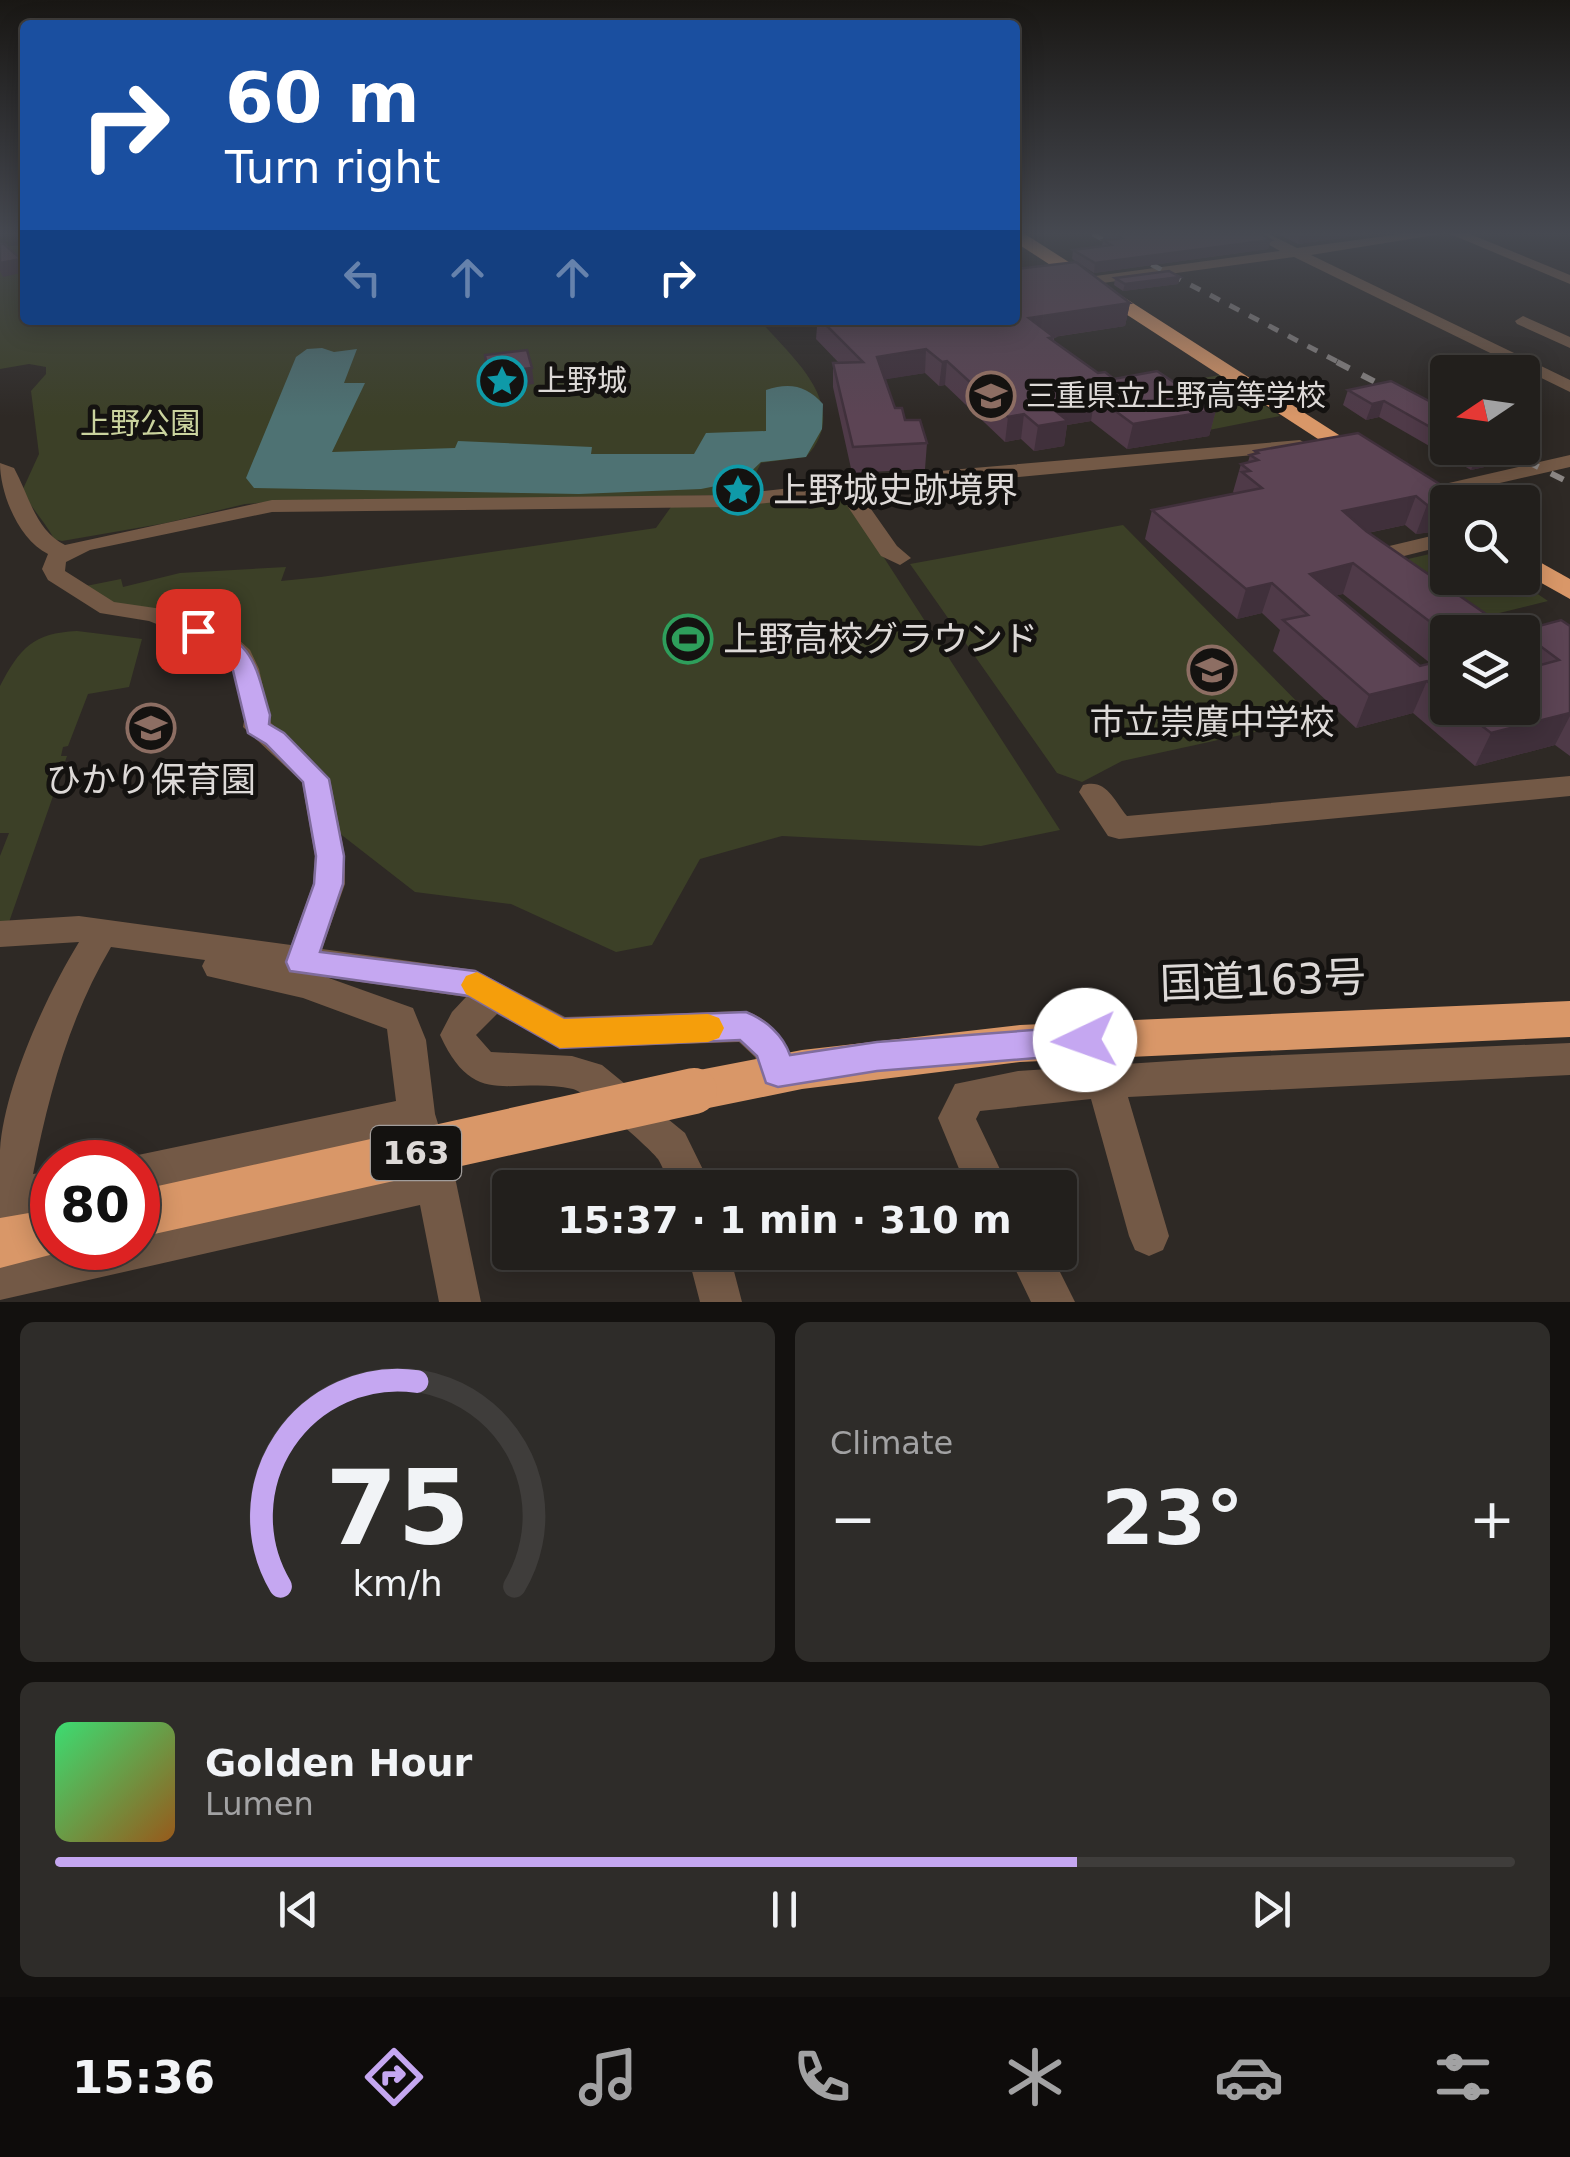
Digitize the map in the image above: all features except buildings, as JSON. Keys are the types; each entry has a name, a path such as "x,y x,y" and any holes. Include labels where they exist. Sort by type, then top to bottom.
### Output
{"highway":[{"path":"1109,295 1430,501"},
{"path":"1540,572 1570,591"},
{"name":"国道163号","path":"160,1209 778,1072 877,1056 1046,1042 1570,1020"},
{"path":"3,1214 30,1224"}],"street":[{"path":"1381,295 1570,387"},
{"path":"1523,321 1570,343"},
{"path":"301,962 329,884 330,856 316,779 275,738 257,728 258,715 246,670 241,656 229,644 154,614 108,608 56,575 55,559 63,553 83,544 272,506 729,501 1338,442"},
{"path":"1405,485 1570,462"},
{"path":"0,470 7,472 11,516 27,515 44,543 63,553"},
{"path":"846,488 889,551 900,558"},
{"path":"1368,558 1430,542"},
{"path":"1094,792 1119,828 1570,786"},
{"path":"0,934 79,930 475,984 560,1034 746,1026 771,1048 778,1072"},
{"path":"3,1214 41,1052 72,979 101,934"},
{"path":"149,941 143,952 305,984 401,1019 408,1040 416,1114 436,1182 460,1302"},
{"path":"494,998 476,1007 458,1036 462,1052 474,1064 494,1070 574,1070 589,1076 671,1146 683,1170"},
{"path":"980,1170 957,1118 968,1096 1105,1082 1570,1059"},
{"path":"1105,1082 1149,1236"},
{"path":"160,1169 416,1114"},
{"path":"160,1242 436,1182"},
{"path":"3,1214 30,1201"},
{"path":"0,1279 38,1270"},
{"path":"713,1270 721,1302"},
{"path":"1036,1270 1054,1302"}],"green space":[{"name":"上野公園","path":"0,295 20,295 20,325 764,325 814,386 823,421 819,439 806,457 761,463 745,494 296,500 245,504 62,541 54,539 23,489 39,454 31,391 46,374 46,367 29,364 0,369"},
{"path":"1220,375 1280,416 1209,430 1150,387"},
{"name":"上野高校グラウンド","path":"833,494 848,502 1060,830 981,846 782,836 700,859 652,945 616,952 511,904 415,892 334,829 326,781 319,768 266,725 251,655 113,603 86,586 121,579 123,587 180,573 286,567 281,581 321,577 656,528 671,507"},
{"path":"1123,525 1314,719 1122,761 1082,782 1057,773 910,564"},
{"path":"1430,554 1430,595 1539,595 1548,601 1491,615 1431,615 1369,568"},
{"path":"77,631 142,639 129,687 88,694 68,746 63,747 61,756 67,756 8,925 0,925 0,856 9,833 0,833 0,686 29,645 49,635"}],"water":[{"path":"307,349 334,352 357,349 344,383 365,383 332,452 455,448 458,441 592,447 591,454 694,454 706,433 766,431 766,390 783,386 798,387 823,404 822,429 806,457 761,462 741,481 701,489 579,494 254,488 246,478 296,357"}],"railway":[{"path":"1209,295 1342,364"},
{"path":"1337,362 1430,411"},
{"path":"1535,465 1570,483"}],"slow traffic":[{"path":"477,985 560,1034 708,1028"}],"place":[{"name":"上野城","path":"502,381"},
{"name":"三重県立上野高等学校","path":"991,396"},
{"name":"上野城史跡境界","path":"738,490"},
{"name":"上野高校グラウンド","path":"688,639"},
{"name":"市立崇廣中学校","path":"1212,670"},
{"name":"ひかり保育園","path":"151,728"}],"route":[{"path":"198,631 229,644 241,656 258,715 257,728 275,738 316,779 330,856 329,884 301,962 475,984 560,1034 746,1026 771,1048 778,1072 877,1056 1085,1040"}]}
